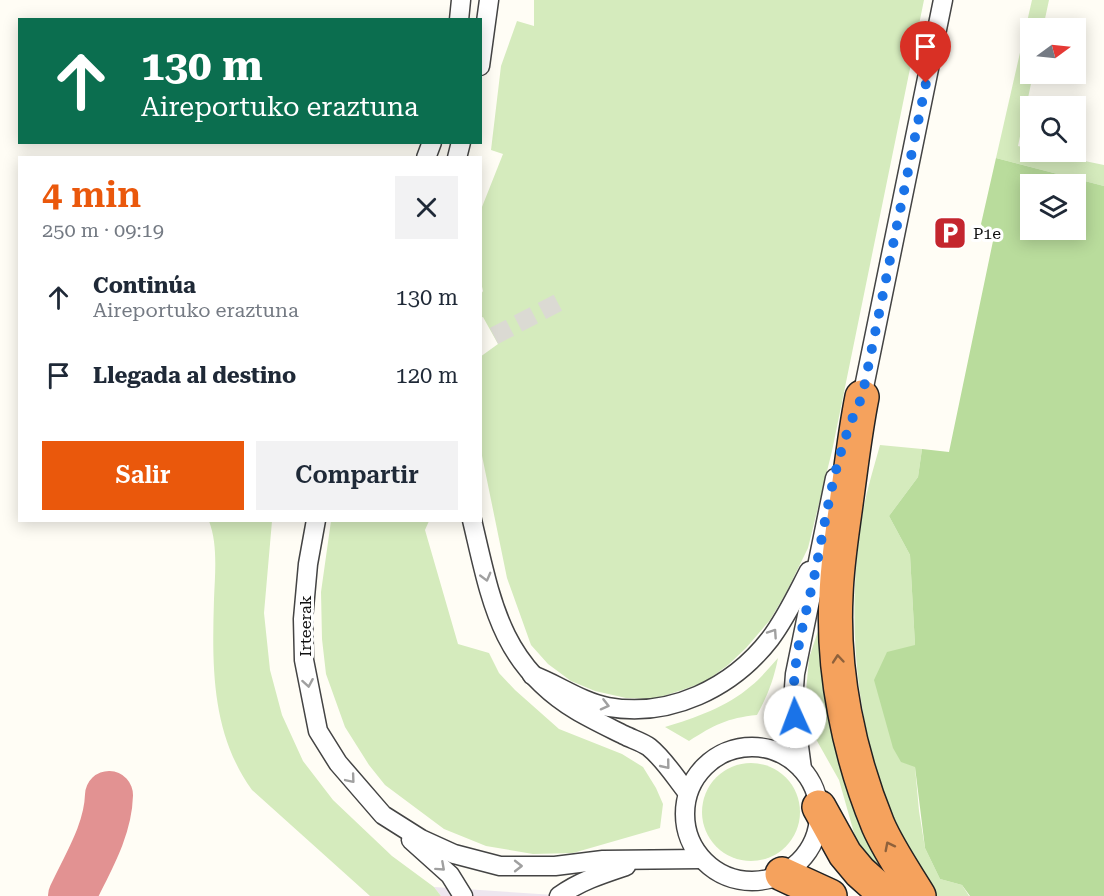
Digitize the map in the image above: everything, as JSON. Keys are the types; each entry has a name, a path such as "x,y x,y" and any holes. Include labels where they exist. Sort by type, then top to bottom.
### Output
{"highway":[{"path":"862,397 840,544 836,595 836,636 840,679 861,777 875,817 897,861 919,896"},
{"path":"819,807 845,854 860,872 887,896"},
{"path":"782,874 830,896"}],"street":[{"path":"459,18 461,0"},
{"path":"482,51 489,0"},
{"path":"802,769 793,701 795,674 819,551 841,456 851,419 862,397 943,0"},
{"name":"Irteerak","path":"316,522 308,564 303,618 304,660 318,731 338,763 383,815"},
{"path":"472,522 492,601 503,632 517,656 532,675 554,695 576,710 647,746 662,760 687,792"},
{"path":"532,675 606,707 637,710 681,703 722,683 749,662 770,638 785,615 819,551"},
{"path":"756,746 773,749 789,757 802,769 813,786 819,807 819,823 811,846 796,865 766,880 748,882 715,871 701,859 688,839 684,815 687,792 695,776 706,763 721,753 738,747 756,746"},
{"path":"383,815 421,838 454,854 500,866 555,866 603,860 701,859"},
{"path":"383,815 450,875 463,896"},
{"path":"560,896 572,887 595,876 648,859"}],"shaded area":[{"path":"434,887 570,896 441,896"}],"green space":[{"path":"534,0 924,0 832,451 808,548 770,620 746,648 705,682 654,699 626,698 595,691 571,681 548,664 531,645 507,578 482,456 482,356 498,344 482,317 482,207 503,154 491,150 501,66 517,21 534,26"},
{"path":"1032,0 1049,0 1045,18 1028,18"},
{"path":"1020,53 1020,84 1031,84 1028,96 1020,96 1018,146 1020,146 1020,162 1086,161 1104,165 1104,186 1086,181 1086,174 1058,174 996,158"},
{"path":"996,158 1058,174 1020,174 1020,240 1086,240 1086,181 1104,186 1104,896 970,896 962,885 940,879 925,848 915,767 901,762 893,748 874,680 887,652 915,645 910,555 889,516 918,477 922,449 949,452 993,241 981,224"},
{"path":"880,445 922,449 918,477 889,516 910,555 915,645 915,767 919,811 925,848 940,879 962,885 969,896 936,896 910,853 889,808 874,760 863,711 856,661 854,611 857,560 863,511"},
{"path":"209,522 272,522 264,613 270,670 282,715 303,761 333,800 392,856 434,887 441,896 370,896 252,790 228,746 217,698 213,649 215,559"},
{"path":"331,522 429,522 425,530 458,644 489,653 499,673 559,729 622,754 643,767 663,804 660,828 573,853 533,854 486,846 444,829 385,785 369,765 345,727 326,674 322,639 321,592"},
{"path":"820,625 826,699 834,742 852,799 882,872 856,840 839,780 812,732 806,692 809,658"},
{"path":"778,658 770,688 757,715 721,723 689,741 665,727 699,716 732,700 755,683"},
{"path":"751,763 770,767 786,777 796,793 800,812 796,831 786,847 770,857 751,861 732,857 716,847 706,831 702,812 706,793 716,777 732,767"}],"taxiway":[{"path":"72,896 101,834 109,795"}],"tunnel":[{"path":"494,336 565,299"}],"place":[{"name":"P1e","path":"950,233"}],"route":[{"path":"795,717 793,701 795,674 829,503 851,419 862,397 926,83"}]}
